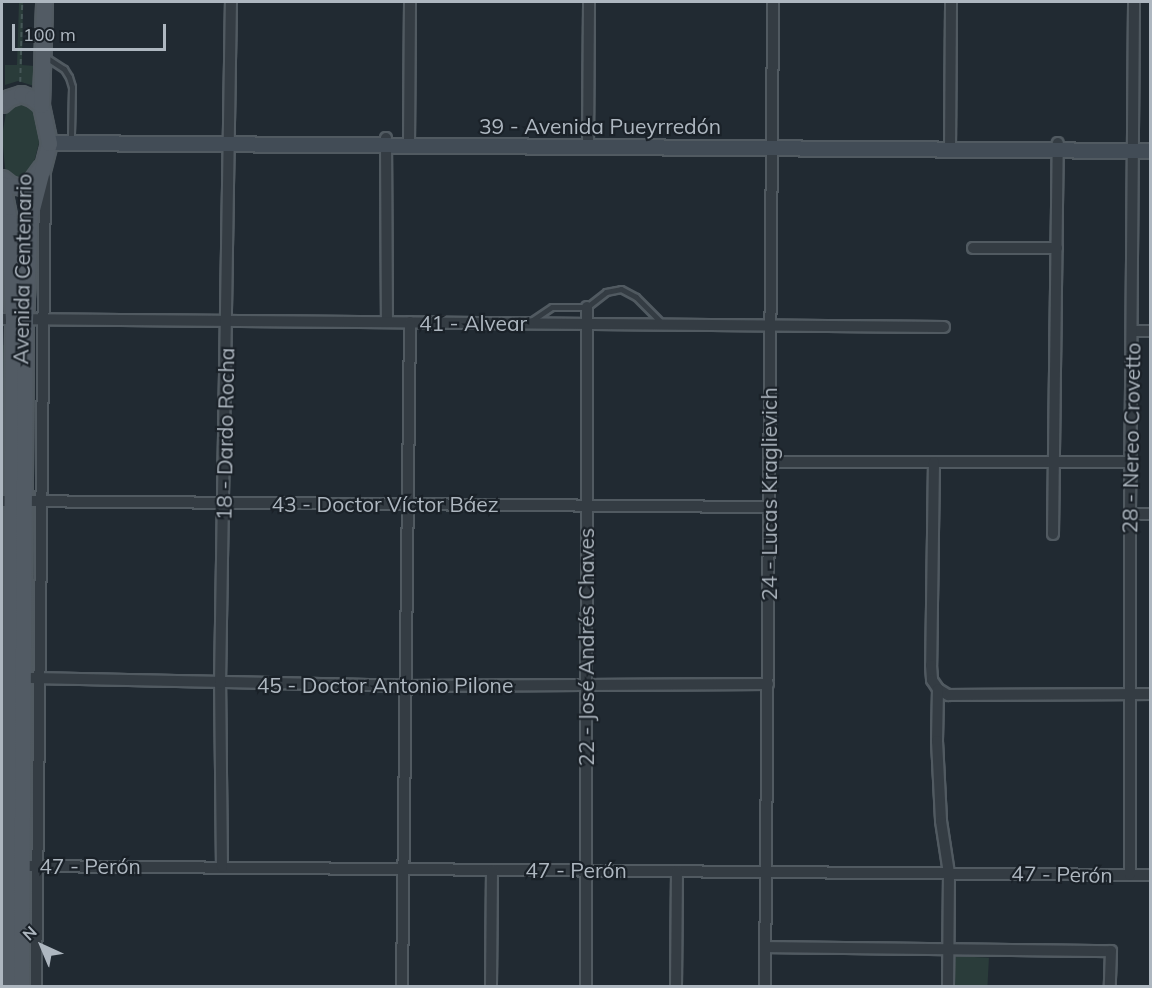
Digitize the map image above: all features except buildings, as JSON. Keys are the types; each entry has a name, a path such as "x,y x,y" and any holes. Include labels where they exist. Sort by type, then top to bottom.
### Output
{"main road":[{"path":"2,178 11,185 22,187 31,181 44,162 49,139 41,105 44,2"},
{"path":"2,105 9,98 21,94 41,105"},
{"name":"Avenida Centenario","path":"13,319 30,216 44,162"},
{"name":"Avenida Centenario","path":"2,184 9,221 13,319 12,501 18,678 8,987"},
{"name":"Avenida Centenario","path":"11,866 21,987"}],"street":[{"name":"18 - Dardo Rocha","path":"222,867 220,684 228,321 231,2"},
{"path":"409,142 410,2"},
{"path":"588,143 589,2"},
{"name":"24 - Lucas Kraglievich","path":"765,987 773,2"},
{"path":"950,146 951,2"},
{"name":"28 - Nereo Crovetto","path":"1130,875 1130,462 1134,2"},
{"name":"39 - Avenida Pueyrredón","path":"49,139 71,135 230,140"},
{"name":"39 - Avenida Pueyrredón","path":"49,139 1058,147 1133,147 1150,144"},
{"path":"386,142 387,322"},
{"path":"1053,534 1058,147"},
{"name":"39 - Avenida Pueyrredón","path":"1133,147 1150,151"},
{"name":"Avenida Centenario","path":"36,987 38,866 18,678 42,501 44,162"},
{"path":"973,248 1057,248"},
{"name":"22 - José Andrés Chaves","path":"586,987 587,307"},
{"name":"41 - Alvear","path":"13,319 944,327"},
{"path":"402,987 410,322"},
{"path":"1132,331 1150,331"},
{"path":"769,462 1130,462"},
{"path":"934,462 936,741 941,821 949,873 948,987"},
{"name":"43 - Doctor Víctor Báez","path":"12,501 769,507"},
{"path":"1130,514 1150,514"},
{"name":"45 - Doctor Antonio Pilone","path":"18,678 220,684 405,686 768,684"},
{"path":"935,685 948,695 1150,694"},
{"name":"47 - Perón","path":"11,866 1150,875"},
{"path":"491,987 492,870"},
{"path":"676,871 676,987"},
{"path":"766,947 1111,951 1110,987"}],"lane":[{"path":"42,55 64,69 69,77 72,87 71,135"},
{"path":"527,323 552,307 587,307 606,292 621,289 636,297 663,325"}],"path":[{"path":"21,94 22,2"}],"shaded area":[{"path":"19,2 23,2 22,65 35,66 34,86 18,81 5,85 5,65 17,65"},
{"path":"21,103 35,113 38,121 39,143 32,170 18,178 10,176 5,168 2,136 6,113 14,105"},
{"path":"2,345 5,345 3,477 2,477"},
{"path":"954,956 989,958 987,986 952,986"}]}
